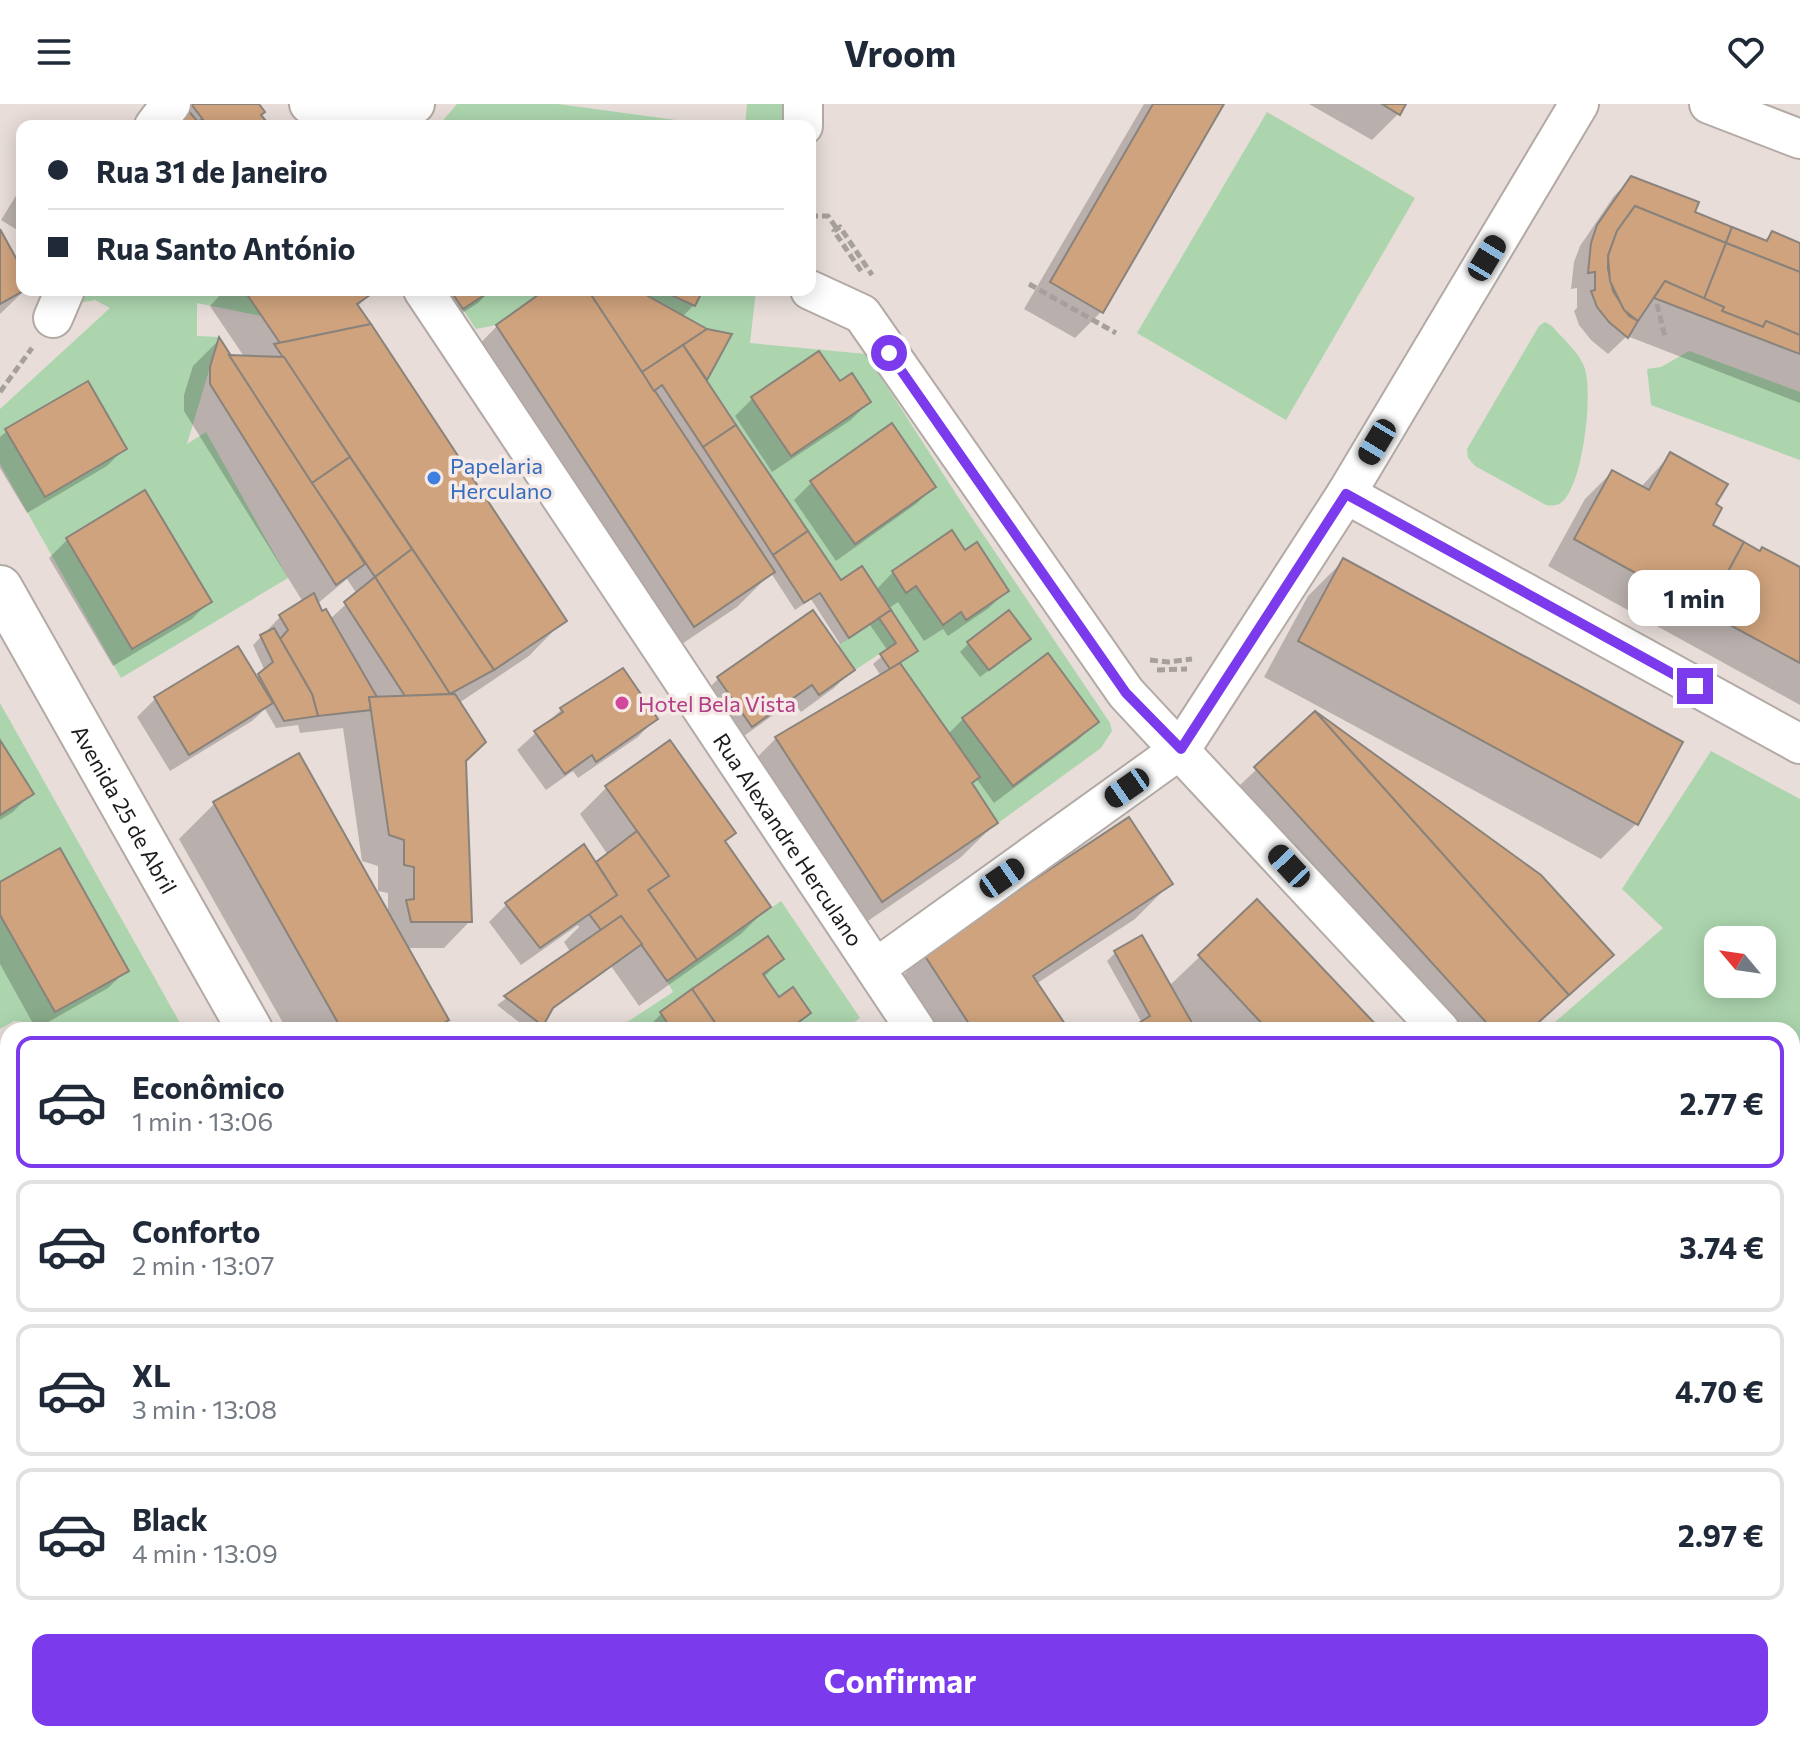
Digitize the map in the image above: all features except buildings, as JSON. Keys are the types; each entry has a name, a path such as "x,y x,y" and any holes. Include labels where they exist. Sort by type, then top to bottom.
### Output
{"main road":[{"name":"Avenida 25 de Abril","path":"0,588 245,1022"}],"street":[{"path":"159,120 171,104"},
{"path":"876,968 1181,749 1346,494 1579,104"},
{"path":"1709,104 1800,139"},
{"path":"317,114 339,120"},
{"path":"816,293 862,314 1126,693 1433,1022"},
{"name":"Rua Alexandre Herculano","path":"427,296 911,1022"},
{"path":"1346,494 1800,744"}],"path":[{"path":"816,216 828,216 837,229"},
{"path":"837,229 840,227 874,278"},
{"path":"837,229 834,231 865,278"},
{"path":"1029,284 1116,333"},
{"path":"0,392 59,304"},
{"path":"1657,304 1665,337"},
{"path":"1139,656 1168,662 1199,658"},
{"path":"1144,666 1176,671 1193,668"}],"green space":[{"path":"457,104 558,104 676,120 443,120"},
{"path":"747,104 790,104 790,120 746,120"},
{"path":"1267,112 1415,198 1286,420 1137,333"},
{"path":"77,296 248,296 261,316 197,303 197,336 219,337 187,444 206,432 288,578 121,678 0,464 0,409 110,308 95,300 79,303"},
{"path":"454,296 537,296 496,325 476,329"},
{"path":"648,296 755,296 750,343 866,354 1110,723 1112,731 1101,748 998,823 972,783 980,776 900,663 918,650 862,566 841,580 707,380 732,334 707,329"},
{"path":"1545,322 1580,358 1585,369 1588,398 1576,476 1563,501 1553,505 1546,505 1475,466 1468,458 1467,449 1539,326"},
{"path":"1689,351 1800,392 1800,460 1651,405 1647,369 1661,367"},
{"path":"879,618 896,643 855,670 838,645"},
{"path":"0,703 179,1022 0,1022"},
{"path":"1711,751 1800,799 1800,1022 1555,1022 1663,928 1622,889"},
{"path":"781,901 860,1018 854,1022 627,1022 673,992 667,981"}],"place":[{"name":"Papelaria Herculano","path":"434,478"},
{"name":"Hotel Bela Vista","path":"622,703"}],"route":[{"path":"889,353 1126,693 1181,749 1346,494 1695,686"}]}
